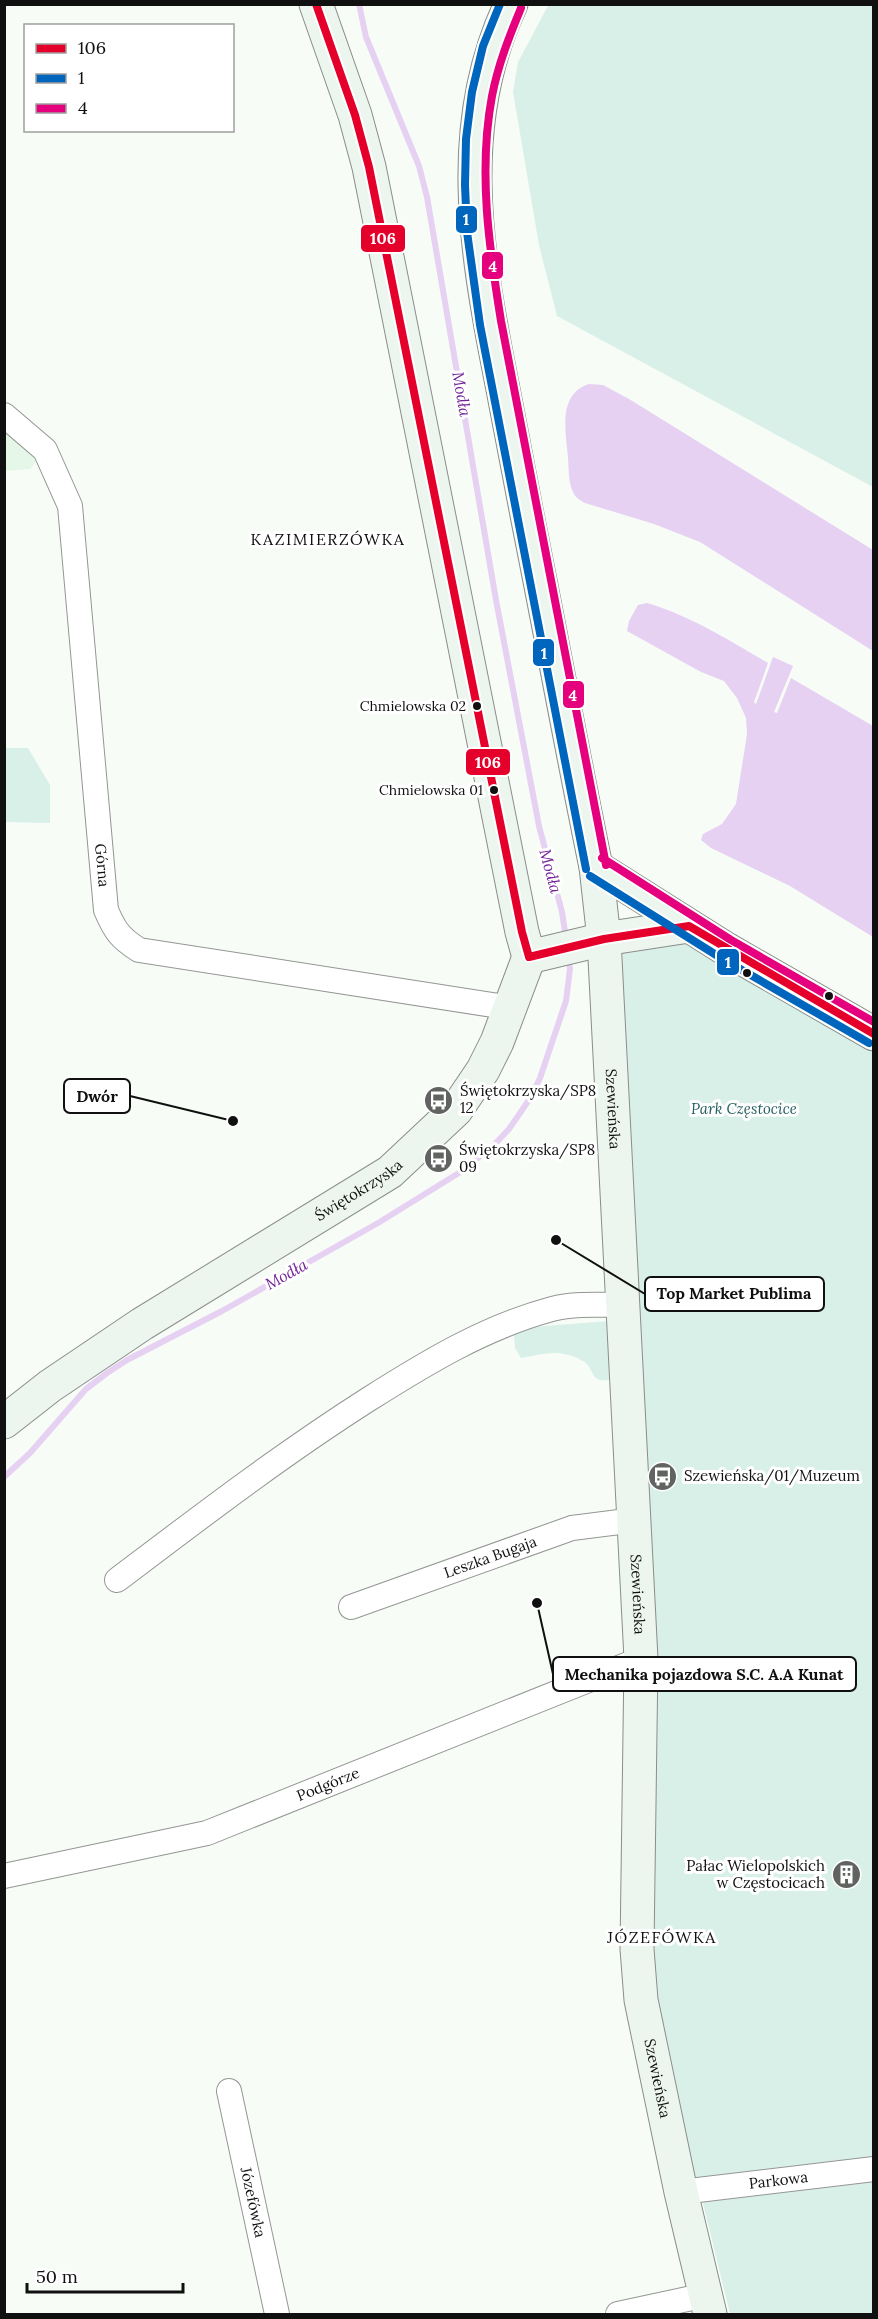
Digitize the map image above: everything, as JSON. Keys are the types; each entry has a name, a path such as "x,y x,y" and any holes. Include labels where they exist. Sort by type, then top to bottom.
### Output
{"street":[{"path":"316,4 355,115 369,167 522,932 568,948 689,926"},
{"path":"511,4 491,57 479,102 474,169 477,235 491,329 596,867 568,948"},
{"name":"Górna","path":"4,415 45,450 70,506 106,910 113,927 123,940 140,950 499,1006 509,1011"},
{"path":"596,867 689,926 873,1034"},
{"name":"Świętokrzyska","path":"4,1422 50,1386 142,1324 390,1172 456,1110 483,1070 509,1011 568,948"},
{"name":"Szewieńska","path":"568,948 625,1305 641,1659 637,1949 641,2000 681,2192 708,2305"},
{"path":"117,1580 250,1480 330,1424 424,1364 499,1327 554,1309 625,1305"},
{"name":"Leszka Bugaja","path":"351,1607 572,1528 635,1520"},
{"name":"Podgórze","path":"4,1876 207,1833 641,1659"},
{"name":"Józefówka","path":"229,2091 277,2314"},
{"name":"Parkowa","path":"681,2192 873,2169"},
{"path":"618,2314 708,2305"}],"green space":[{"path":"549,4 873,5 873,487 557,316 539,245 513,92 518,62"},
{"path":"4,415 45,450 30,469 5,471"},
{"path":"5,748 28,748 50,785 50,823 5,822"},
{"name":"Park Częstocice","path":"689,926 873,1034 873,2169 681,2192 641,2000 617,938"},
{"path":"609,1321 611,1380 597,1379 586,1363 578,1358 551,1353 521,1358 515,1348 514,1334 532,1327"},
{"path":"873,2178 873,2314 730,2314 702,2199"}],"shaded area":[{"path":"589,384 603,385 629,399 873,550 873,651 700,542 654,524 585,503 577,498 570,481 566,415 572,396"},
{"path":"647,603 694,621 768,663 754,702 756,704 773,657 793,666 774,712 777,713 791,678 873,726 873,937 790,886 711,848 701,840 703,834 722,824 736,804 747,734 746,718 737,698 724,681 701,672 627,631 629,621 638,605"}],"waterway":[{"name":"Modła","path":"359,4 366,37 419,166 427,197 496,600 539,826 562,912 566,938"},
{"name":"Modła","path":"4,1477 30,1453 86,1389 107,1373 378,1223 462,1171 495,1144 509,1129 531,1097 540,1078 566,1001 570,969 568,957"}],"transit line":[{"name":"106","path":"316,4 355,115 369,167 522,932 529,957"},
{"name":"1","path":"500,4 483,46 472,92 466,139 467,232 480,325 586,869"},
{"name":"4","path":"521,8 497,73 488,124 486,181 489,237 501,321 606,865"},
{"name":"4","path":"602,858 731,940 874,1022"},
{"name":"1","path":"590,876 721,958 869,1043"},
{"name":"106","path":"529,957 604,939 689,926 874,1034"}],"place":[{"name":"Chmielowska 02","path":"477,706"},
{"name":"Chmielowska 01","path":"494,790"},
{"name":"Świętokrzyska/SP8 12","path":"439,1100"},
{"name":"Dwór","path":"233,1121"},
{"name":"Świętokrzyska/SP8 09","path":"438,1159"},
{"name":"Top Market Publima","path":"556,1240"},
{"name":"Szewieńska/01/Muzeum","path":"663,1476"},
{"name":"Mechanika pojazdowa S.C. A.A Kunat","path":"537,1603"},
{"name":"Pałac Wielopolskich w Częstocicach","path":"846,1875"}],"district":[{"name":"KAZIMIERZÓWKA","path":"328,539"},
{"name":"JÓZEFÓWKA","path":"662,1937"}]}
